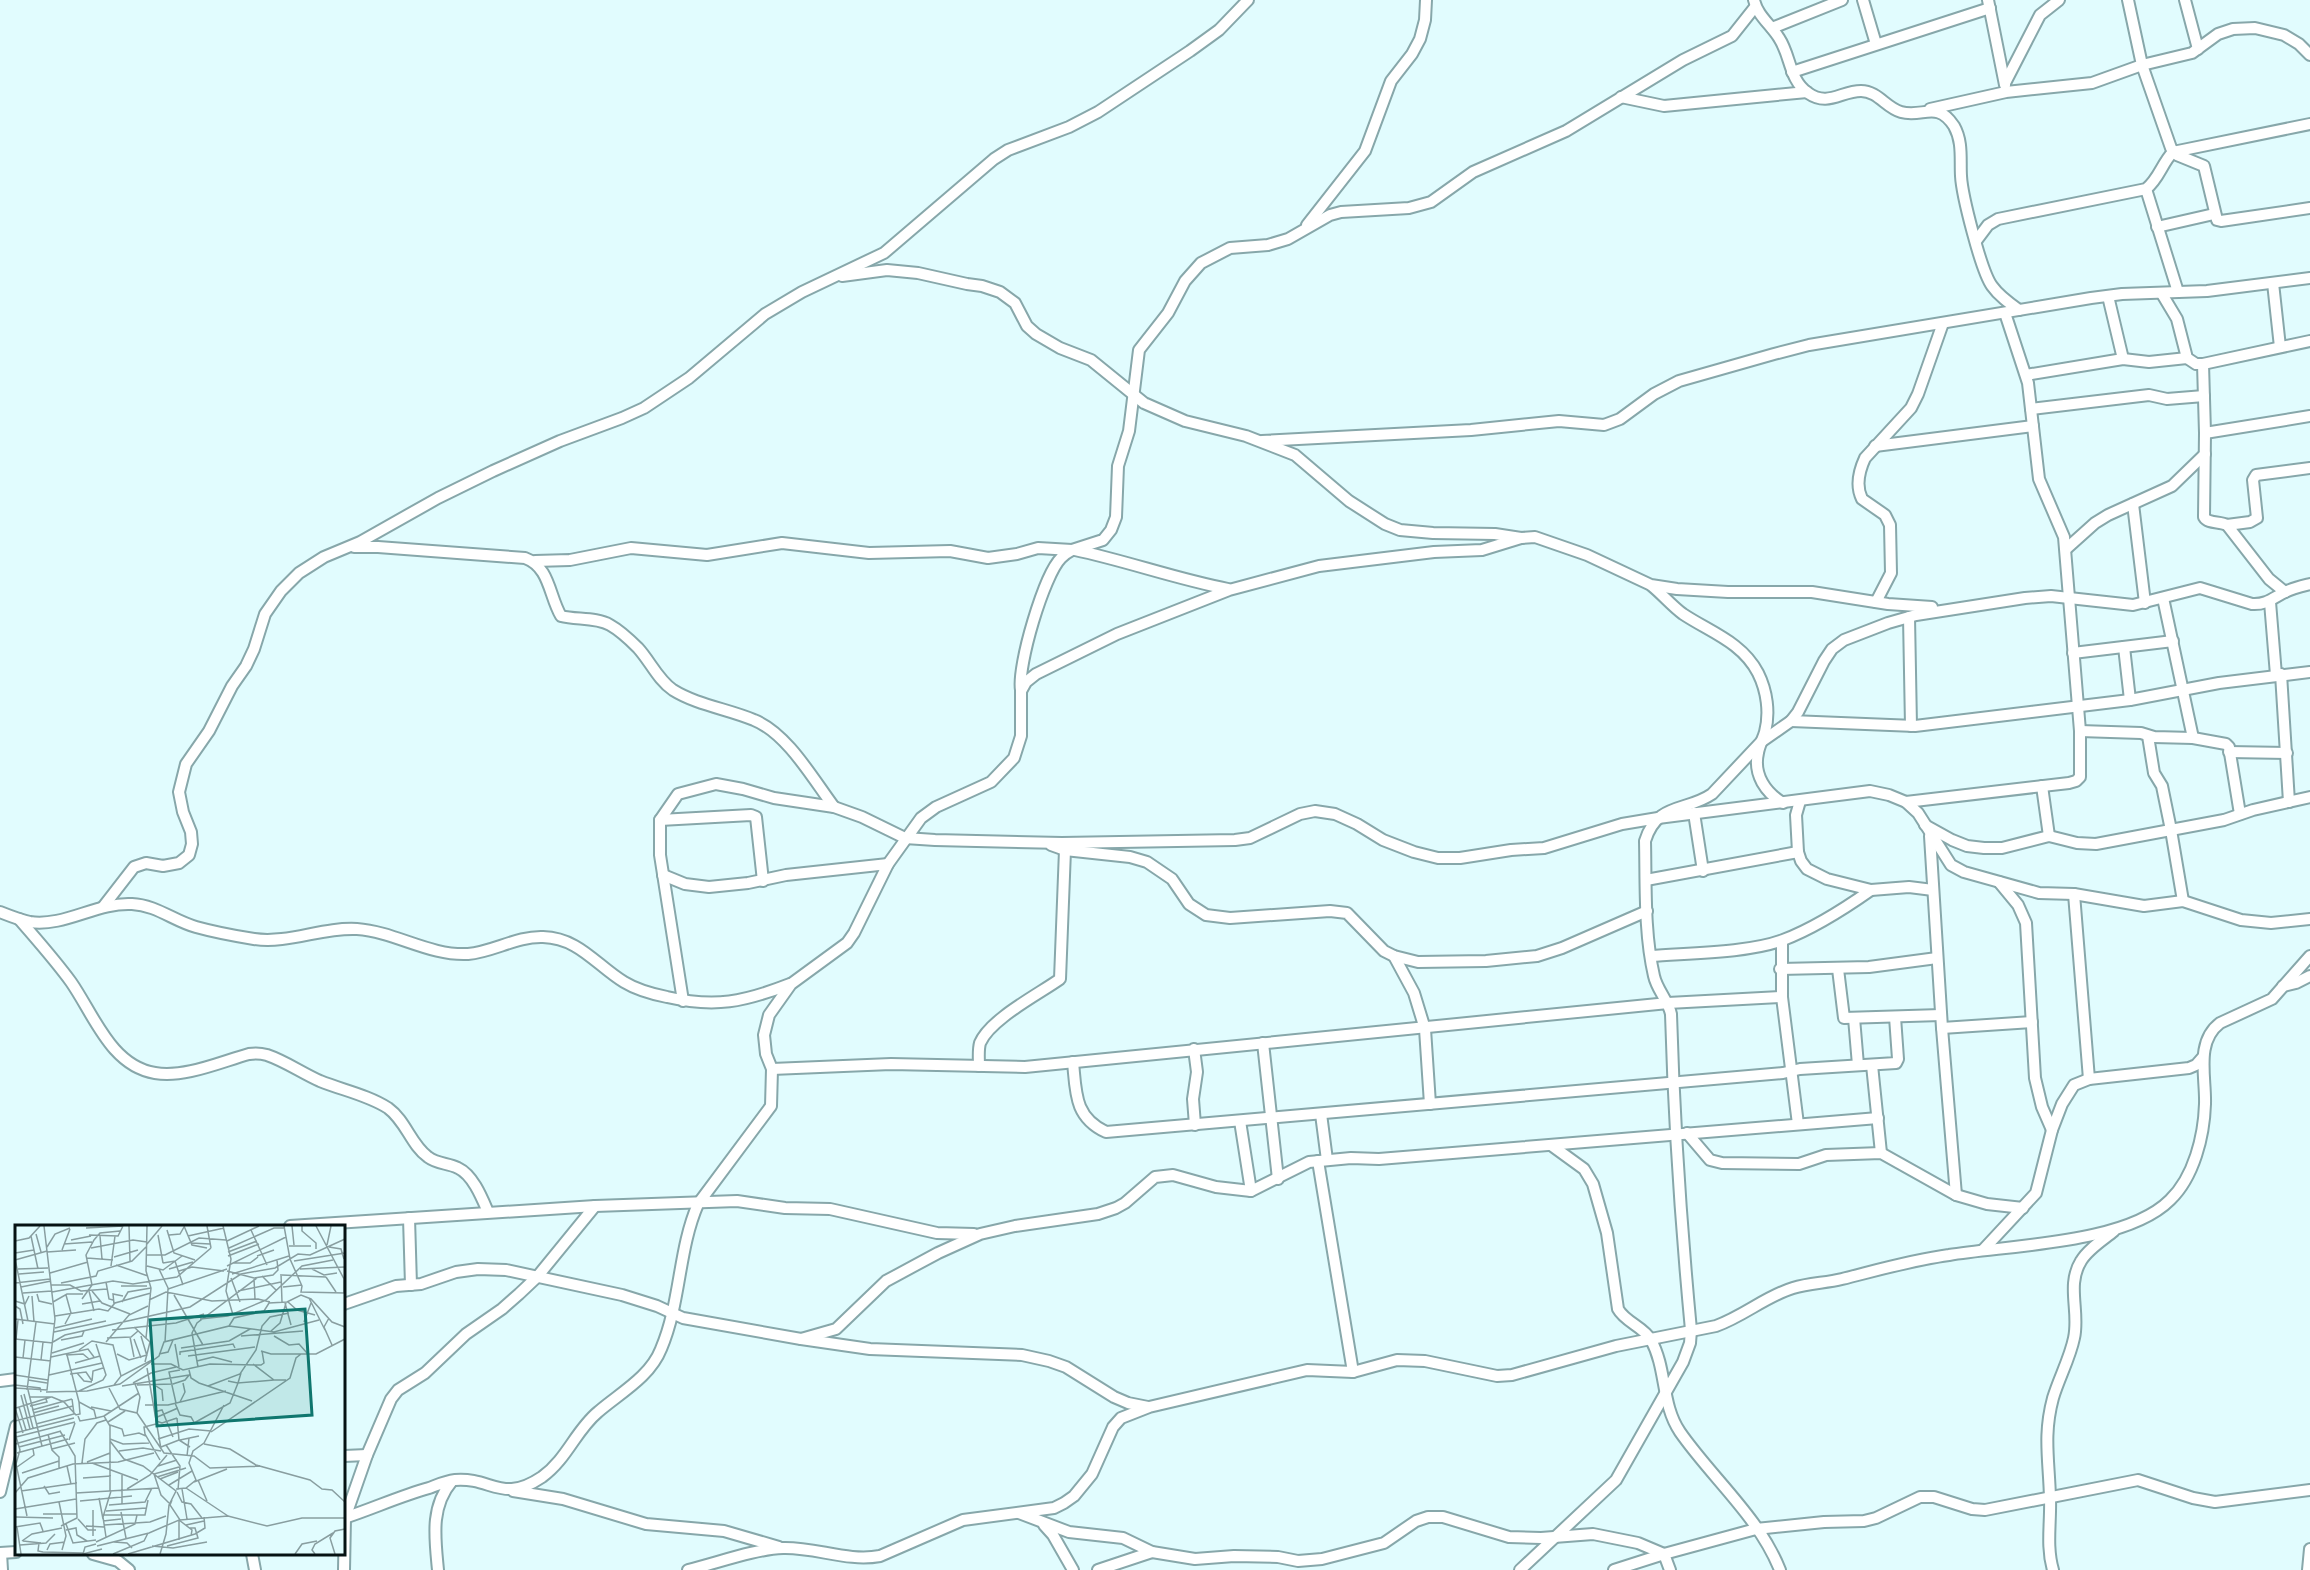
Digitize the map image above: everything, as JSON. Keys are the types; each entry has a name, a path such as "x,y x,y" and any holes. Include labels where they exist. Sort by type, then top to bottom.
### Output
{"street":[{"path":"103,906 134,867 146,863 163,866 179,863 189,855 192,844 191,832 183,812 179,792 186,764 209,731 232,686 246,666 265,614 281,591 299,573 312,564 493,471 560,441 644,408 689,378 765,314 833,277 884,253 994,159 1008,150 1069,128 1157,74 1219,30 1248,0"},
{"path":"1300,233 1365,151 1391,81 1413,54 1420,39 1425,20 1426,0"},
{"path":"1772,28 1842,0"},
{"path":"1863,0 1876,44"},
{"path":"2005,87 2040,15 2059,0"},
{"path":"2128,0 2142,65 2173,152 2204,166 2217,220 2310,208"},
{"path":"2185,0 2198,49"},
{"path":"0,912 32,922 48,922 103,906 134,904 148,907 197,927 255,939 286,939 327,930 360,929 454,954 486,951 525,939 555,938 587,952 624,983 647,993 711,1004 766,994 791,984 847,943 888,864 905,837 921,818 936,807 991,782 1007,767 1018,749 1021,736 1020,681 1026,647 1043,591 1060,558 1072,550 1103,540 1111,530 1116,517 1118,466 1129,431 1139,350 1168,313 1185,281 1201,263 1230,248 1268,245 1288,239 1330,215 1341,212 1409,208 1431,202 1473,172 1566,131 1683,60 1732,36 1755,4 1783,45 1792,72 1807,92"},
{"path":"1792,72 1989,4 2005,87"},
{"path":"1621,97 1665,106 1807,92 1827,100 1862,91 1875,94 1901,112 1927,110 2005,87 2081,86 2142,65 2187,55 2225,31 2255,28 2284,35 2299,44 2310,55"},
{"path":"1927,110 1946,117 1959,137 1962,186 1983,268 1990,284 2019,310"},
{"path":"1976,241 1989,225 1998,219 2146,189 2158,177 2173,152 2310,124"},
{"path":"2146,189 2178,292"},
{"path":"2157,227 2214,214"},
{"path":"833,277 887,270 918,273 1000,292 1015,303 1028,327 1036,334 1060,348 1091,360 1150,406 1176,418 1259,441 1295,455 1349,501 1385,524 1400,530 1535,537 1569,549 1651,585 1677,590 1812,592 1921,607 1966,607"},
{"path":"1259,441 1471,429 1559,421 1604,425 1620,419 1666,387 1699,374 1809,345 2108,296 2236,288 2310,278"},
{"path":"2273,283 2280,347"},
{"path":"2162,294 2177,319 2187,358"},
{"path":"2108,296 2123,359"},
{"path":"1906,802 2069,783 2080,777 2080,731 2066,549 2060,526 2039,479 2026,375 2005,312"},
{"path":"1876,602 1891,573 1890,525 1885,515 1862,499 1858,486 1861,468 1865,458 1875,446 1911,408 1943,323"},
{"path":"2026,375 2123,359 2150,362 2187,358 2196,364 2203,364 2310,341"},
{"path":"2203,364 2204,517 2208,521 2227,525 2250,522 2257,518 2253,480 2256,475 2310,468"},
{"path":"2031,409 2149,395 2167,399 2204,396"},
{"path":"2205,434 2310,416"},
{"path":"1875,446 2033,426"},
{"path":"2066,549 2095,523 2108,515 2172,486 2205,454"},
{"path":"2133,504 2145,603"},
{"path":"2227,525 2269,579 2285,592"},
{"path":"1021,690 1026,682 1036,674 1072,655 1117,634 1229,590 1319,567 1434,552 1482,550 1521,538"},
{"path":"347,547 378,547 525,558 535,561 570,560 631,548 694,555 719,554 782,543 869,553 951,551 988,558 1038,548 1072,550 1124,561 1193,582 1229,590"},
{"path":"535,561 544,573 551,589 553,603 561,616 574,620 600,621 609,624 638,647 672,689 771,729 795,755 834,807"},
{"path":"1651,585 1681,612 1731,642 1747,657 1758,674 1765,692 1767,719 1757,755 1757,767 1761,780 1773,797 1784,803"},
{"path":"1520,1570 1555,1536 1591,1506 1616,1480 1683,1362 1690,1343 1691,1330 1681,1227 1681,1133 1673,1082 1671,1014 1656,982 1647,911 1645,841 1649,828 1669,810 1705,799 1712,794 1761,742 1791,721 1832,650 1844,640 1860,633 1909,617 2025,598 2068,597 2124,606 2145,603 2200,588 2252,604 2270,602 2285,592 2310,585"},
{"path":"2163,598 2193,738"},
{"path":"2270,602 2287,753 2289,802"},
{"path":"1909,617 1911,726"},
{"path":"2073,653 2173,640"},
{"path":"2124,647 2130,699"},
{"path":"1791,721 1911,726 2130,699 2278,674 2310,672"},
{"path":"2080,731 2141,733 2148,736 2193,738 2226,744 2240,814"},
{"path":"2148,736 2154,773 2162,786 2183,901"},
{"path":"2229,752 2287,753"},
{"path":"683,1001 660,855 660,820 678,794 716,784 774,798 834,807 905,837 935,840 1045,842 1235,840 1250,838 1300,814 1315,811 1335,814 1383,840 1438,858 1460,858 1511,850 1544,848 1622,824 1870,791 1906,802 1918,813 1951,865 1964,872 2039,894 2074,894 2144,906 2183,901 2241,920 2271,923 2310,919"},
{"path":"2042,786 2049,836"},
{"path":"1927,828 1967,846 1984,848 2002,848 2049,836 2077,843 2096,843 2224,820 2310,797"},
{"path":"1800,801 1796,814 1797,852 1807,869 1827,879 1871,890 1909,886 1933,890"},
{"path":"1694,813 1703,870"},
{"path":"660,820 752,815 756,817 763,881"},
{"path":"1927,828 1956,1195"},
{"path":"1045,842 1065,850 1130,857 1147,862 1172,879 1189,904 1206,915 1230,918 1330,911 1347,913 1384,951 1418,962 1454,962 1537,956 1562,948 1647,911"},
{"path":"979,1066 980,1043 988,1031 1027,999 1060,979 1065,850"},
{"path":"1646,880 1797,852"},
{"path":"663,875 685,884 709,887 763,881 786,875 888,864"},
{"path":"2000,882 2018,905 2026,923 2038,1093 2052,1130"},
{"path":"1651,956 1757,946 1782,940 1834,915 1871,890"},
{"path":"2074,894 2089,1079"},
{"path":"19,919 71,982 105,1038 132,1065 154,1073 171,1074 249,1054 258,1053 273,1057 321,1082 388,1108 401,1119 422,1152 429,1158 438,1163 458,1167 465,1173 479,1193 488,1212"},
{"path":"1782,940 1780,969 1782,997 1798,1124"},
{"path":"1394,956 1414,993 1425,1029 1430,1104"},
{"path":"2053,1570 2049,1550 2050,1497 2046,1435 2054,1398 2074,1338 2076,1323 2073,1289 2081,1261 2097,1244 2117,1229 2159,1209 2177,1193 2185,1181 2204,1125 2203,1057 2208,1036 2212,1029 2220,1023 2272,999 2310,956"},
{"path":"1780,969 1838,969 1937,958"},
{"path":"1838,969 1842,1016 1854,1018 1941,1015"},
{"path":"2283,986 2310,976"},
{"path":"511,1490 540,1478 555,1466 591,1418 650,1369 661,1349 673,1314 685,1245 698,1204 771,1106 772,1069 764,1044 766,1025 769,1015 791,984"},
{"path":"772,1069 891,1064 1024,1067 1668,1004 1782,997"},
{"path":"1072,1062 1080,1110 1095,1127 1106,1132 1271,1119 1792,1070 1872,1065 1898,1061 1895,1017"},
{"path":"1854,1018 1858,1065"},
{"path":"1942,1028 2032,1022"},
{"path":"1263,1043 1278,1179"},
{"path":"1194,1049 1197,1072 1193,1099 1195,1125"},
{"path":"1983,1250 2036,1193 2040,1185 2052,1130 2068,1094 2078,1083 2089,1079 2189,1068 2196,1065 2203,1057"},
{"path":"1872,1065 1881,1154"},
{"path":"1321,1114 1323,1160 1353,1372"},
{"path":"801,1340 836,1329 886,1281 938,1253 980,1234 1015,1226 1098,1214 1116,1208 1148,1182 1163,1175 1184,1177 1216,1187 1251,1191 1300,1166 1323,1160 1379,1159 1878,1118"},
{"path":"1240,1121 1251,1191"},
{"path":"1681,1133 1710,1160 1722,1163 1799,1164 1826,1155 1881,1154 1956,1195 1987,1204 2023,1209"},
{"path":"1551,1145 1584,1169 1593,1184 1607,1233 1618,1309 1621,1315 1651,1338 1669,1413 1679,1430 1756,1529 1780,1570"},
{"path":"316,1225 488,1212 737,1201 775,1207 830,1209 936,1233 980,1234"},
{"path":"345,1515 387,1406 398,1390 425,1373 448,1349 502,1309 537,1277 595,1206"},
{"path":"409,1218 411,1285"},
{"path":"345,1518 453,1480 467,1480 563,1499 646,1524 724,1531 782,1548 808,1550 855,1559 869,1558 880,1556 963,1520 1016,1511 1054,1508 1074,1496 1092,1474 1113,1427 1121,1418 1149,1407 1306,1370 1353,1372 1397,1360 1410,1360 1497,1376 1512,1375 1616,1346 1732,1320 1793,1288 1841,1280 1910,1262 1983,1250 2054,1242 2117,1229"},
{"path":"345,1304 396,1286 421,1284 456,1272 478,1269 506,1270 622,1295 693,1320 801,1340 870,1349 1022,1355 1066,1367 1114,1397 1149,1407"},
{"path":"0,1381 15,1379"},
{"path":"0,1492 15,1430"},
{"path":"345,1456 367,1455"},
{"path":"438,1570 435,1521 441,1497 453,1480"},
{"path":"1614,1570 1756,1529 1824,1522 1864,1521 1876,1518 1920,1497 1934,1497 1972,1509 1985,1510 2138,1480 2215,1503 2310,1490"},
{"path":"1016,1511 1069,1532 1123,1538 1152,1552 1195,1559 1234,1556 1278,1557 1298,1561 1323,1559 1384,1543 1416,1521 1428,1517 1443,1517 1509,1538 1534,1539 1593,1534 1614,1536 1664,1554 1670,1570"},
{"path":"1040,1521 1053,1535 1073,1570"},
{"path":"688,1570 782,1548"},
{"path":"2307,1570 2310,1549"},
{"path":"2,1570 0,1553 15,1552"},
{"path":"1098,1570 1152,1552"},
{"path":"97,1555 118,1561 129,1570"},
{"path":"252,1555 255,1570"}]}
